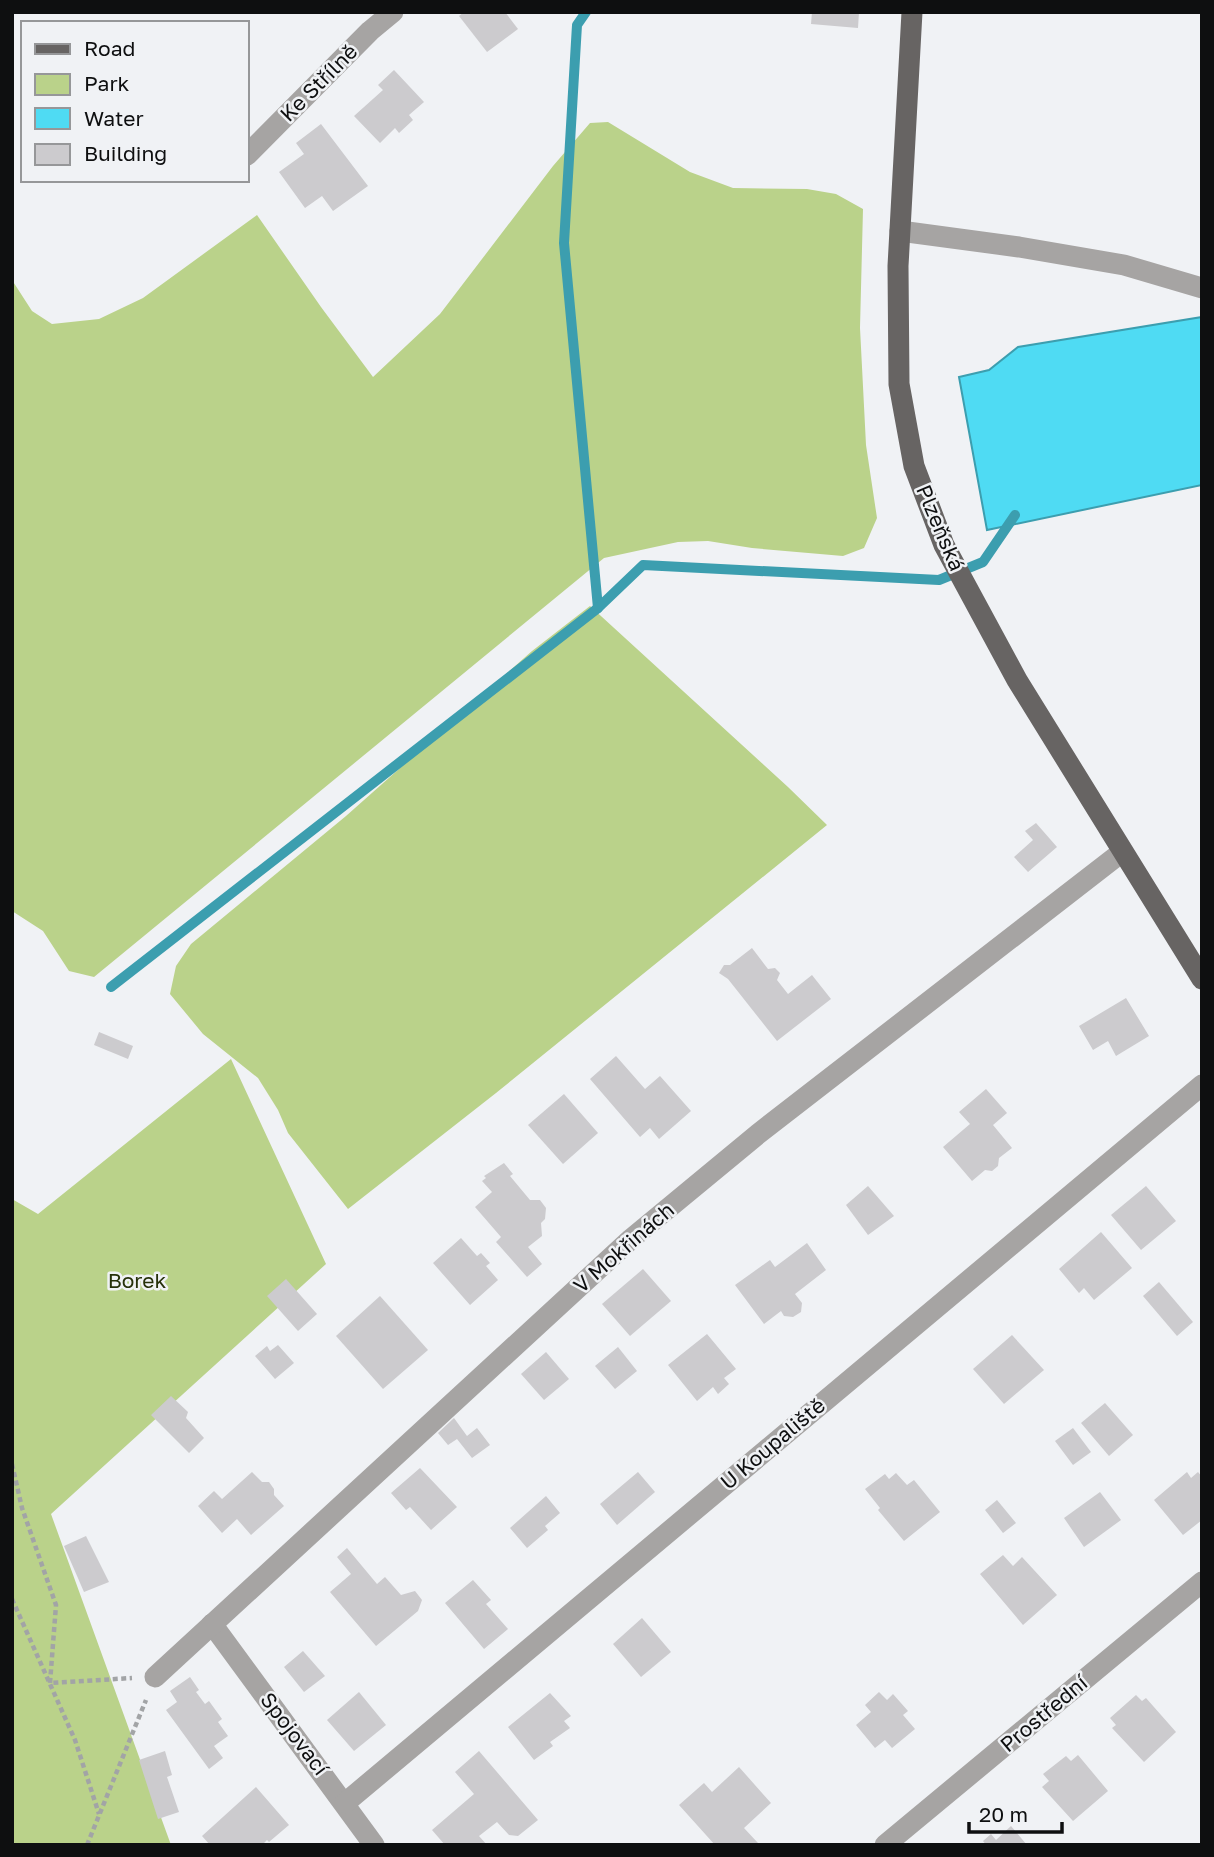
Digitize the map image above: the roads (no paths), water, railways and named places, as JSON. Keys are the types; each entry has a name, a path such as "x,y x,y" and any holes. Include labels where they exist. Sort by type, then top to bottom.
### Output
{"main road":[{"name":"Plzeňská","path":"912,12 900,230 899,384 914,466 944,545 1017,680 1202,979"}],"street":[{"name":"Ke Střílně","path":"248,154 370,31 393,12"},
{"path":"900,230 1124,265 1202,288"},
{"name":"V Mokřinách","path":"155,1677 631,1239 758,1134 1122,852"},
{"name":"U Koupaliště","path":"345,1803 1202,1085"},
{"name":"Prostřední","path":"885,1845 1202,1582"},
{"name":"Spojovací","path":"212,1624 374,1845"}],"water":[{"path":"1202,317 1202,485 987,530 959,377 989,370 1018,347"}],"waterway":[{"path":"586,12 577,25 564,243 598,608"},
{"path":"111,987 598,608 643,565 939,580 983,562 1015,515"}],"park label":[{"name":"Borek","path":"137,1281"}]}
